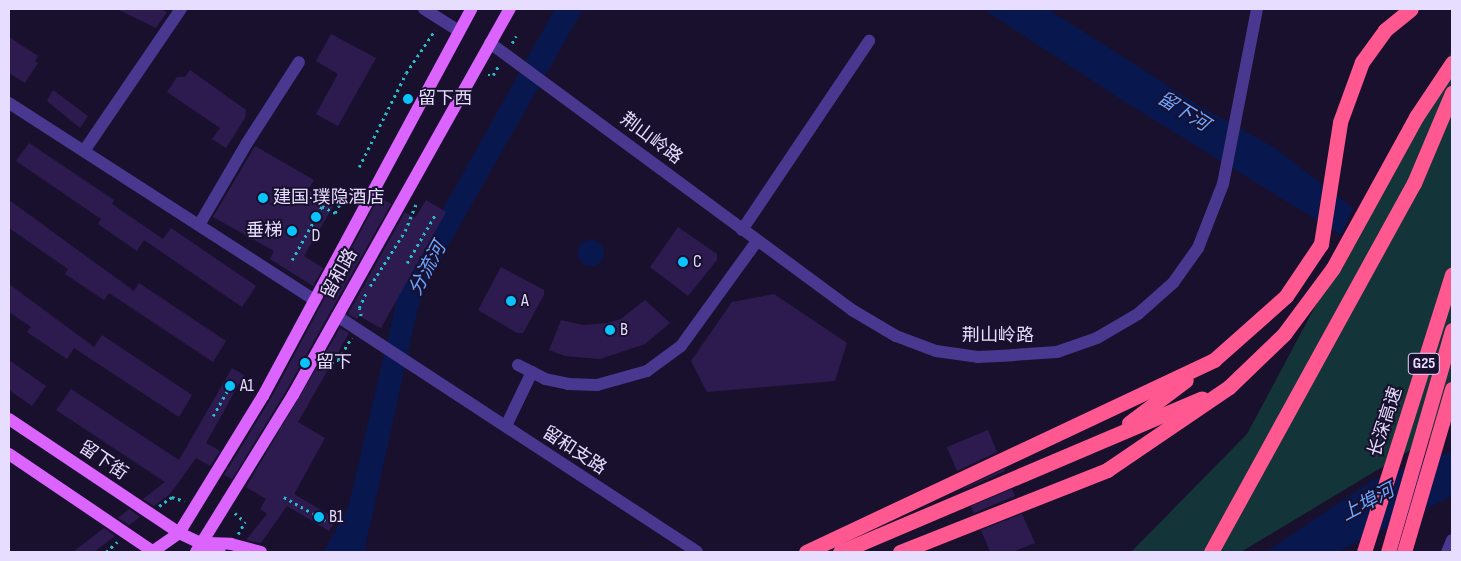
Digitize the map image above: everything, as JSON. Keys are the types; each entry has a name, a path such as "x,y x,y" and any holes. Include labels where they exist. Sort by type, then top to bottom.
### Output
{"highway":[{"path":"1108,438 1214,360 1286,296 1321,244 1340,122 1350,91 1373,45 1385,30 1411,9"},
{"path":"900,552 1107,470 1231,386 1284,334 1333,268 1416,117 1452,63"},
{"path":"1211,552 1265,458 1414,183 1452,93"},
{"name":"长深高速","path":"1364,550 1452,275"},
{"name":"G25","path":"1388,552 1452,330"},
{"path":"806,552 1214,360"},
{"path":"840,552 1231,386"},
{"path":"1404,552 1438,442 1452,389"},
{"path":"1408,552 1411,528"}],"main road":[{"name":"留和路","path":"178,533 264,396 471,9"},
{"name":"留和路","path":"200,547 337,316 510,9"},
{"name":"留下街","path":"9,419 200,547"},
{"path":"9,454 153,552 178,533"},
{"path":"200,547 231,544 261,552"},
{"path":"200,547 220,552"}],"street":[{"path":"84,151 181,9"},
{"path":"424,9 459,31"},
{"name":"荆山岭路","path":"490,43 552,86 742,230 852,310 896,336 936,351 978,356 1056,352 1097,338 1138,314 1173,283 1198,248 1223,184 1257,9"},
{"path":"742,230 869,41"},
{"path":"199,225 298,62"},
{"path":"9,103 315,300"},
{"path":"518,365 532,372 568,384 597,385 647,371 681,346 757,241"},
{"name":"留和支路","path":"337,316 697,552"},
{"path":"506,426 532,372"},
{"path":"1447,552 1452,540"}],"path":[{"path":"359,167 406,73 437,26"},
{"path":"483,83 488,75 493,75"},
{"path":"292,260 322,206 335,213 348,189"},
{"path":"362,321 359,308 405,231 421,196"},
{"path":"407,263 435,215"},
{"path":"213,416 235,377"},
{"path":"284,497 326,521"}],"green space":[{"path":"1452,50 1452,425 1241,552 1131,552 1247,434"}],"water":[{"name":"分流河","path":"555,9 583,9 427,283 418,307 364,552 324,552 349,505 400,286"},
{"name":"留下河","path":"983,9 1048,9 1198,105 1275,148 1353,208 1341,235 1122,100"},
{"path":"591,240 600,244 604,253 600,262 591,266 582,262 578,253 582,244"},
{"name":"上埠河","path":"1452,451 1452,496 1337,552 1266,552 1373,480"}],"building":[{"path":"117,9 160,9 167,12 156,28"},
{"path":"331,34 376,58 338,126 316,114 338,74 316,61"},
{"path":"9,37 38,56 35,61 38,63 25,83 9,73"},
{"path":"190,70 246,110 245,118 226,148 212,139 220,128 167,92 177,77 185,77"},
{"path":"53,90 88,116 80,128 47,101"},
{"path":"29,143 114,200 112,204 163,239 171,228 256,286 242,307 144,240 137,251 98,224 101,219 16,161"},
{"name":"建国·璞隐酒店","path":"255,146 314,180 308,190 334,205 304,256 323,268 313,286 270,259 274,251 213,217"},
{"path":"379,197 391,204 286,391 232,479 224,475 270,400"},
{"path":"9,200 134,291 139,283 226,341 213,362 109,293 104,300 65,274 68,269 9,228"},
{"path":"426,200 446,212 381,328 359,316 357,319 348,314 405,212 415,218"},
{"name":"C","path":"678,227 717,254 717,260 688,296 650,267"},
{"name":"A","path":"501,267 544,290 544,295 523,333 517,333 478,310"},
{"path":"9,284 94,347 102,335 192,395 179,417 74,348 67,359 27,332 31,327 9,312"},
{"path":"774,294 847,343 835,381 707,392 691,361 732,302"},
{"name":"B","path":"645,300 670,323 645,344 600,359 565,356 549,350 561,320 583,325 607,323 621,319"},
{"path":"340,328 349,333 298,422 325,438 294,494 336,519 329,531 287,506 261,543 246,540 267,514 260,509 266,499 246,487"},
{"path":"9,360 46,386 32,406 9,390"},
{"path":"232,368 244,375 206,443 220,451 210,466 196,458 170,494 154,506 143,499 165,482 56,410 71,389 179,460"},
{"path":"988,430 997,452 957,471 947,447"},
{"path":"1004,469 1005,471 964,489 964,488"},
{"path":"1012,489 1015,496 974,513 971,506"},
{"path":"129,509 140,517 129,525 118,518"},
{"path":"1022,514 1035,543 1012,552 990,552 981,530"},
{"path":"104,528 115,536 94,552 73,552"}],"place":[{"name":"留下西","path":"408,99"},
{"name":"建国·璞隐酒店","path":"263,198"},
{"name":"D","path":"316,217"},
{"name":"垂梯","path":"292,231"},
{"name":"C","path":"683,262"},
{"name":"A","path":"511,301"},
{"name":"B","path":"610,330"},
{"name":"留下","path":"305,363"},
{"name":"A1","path":"230,386"},
{"name":"B1","path":"319,517"}]}
